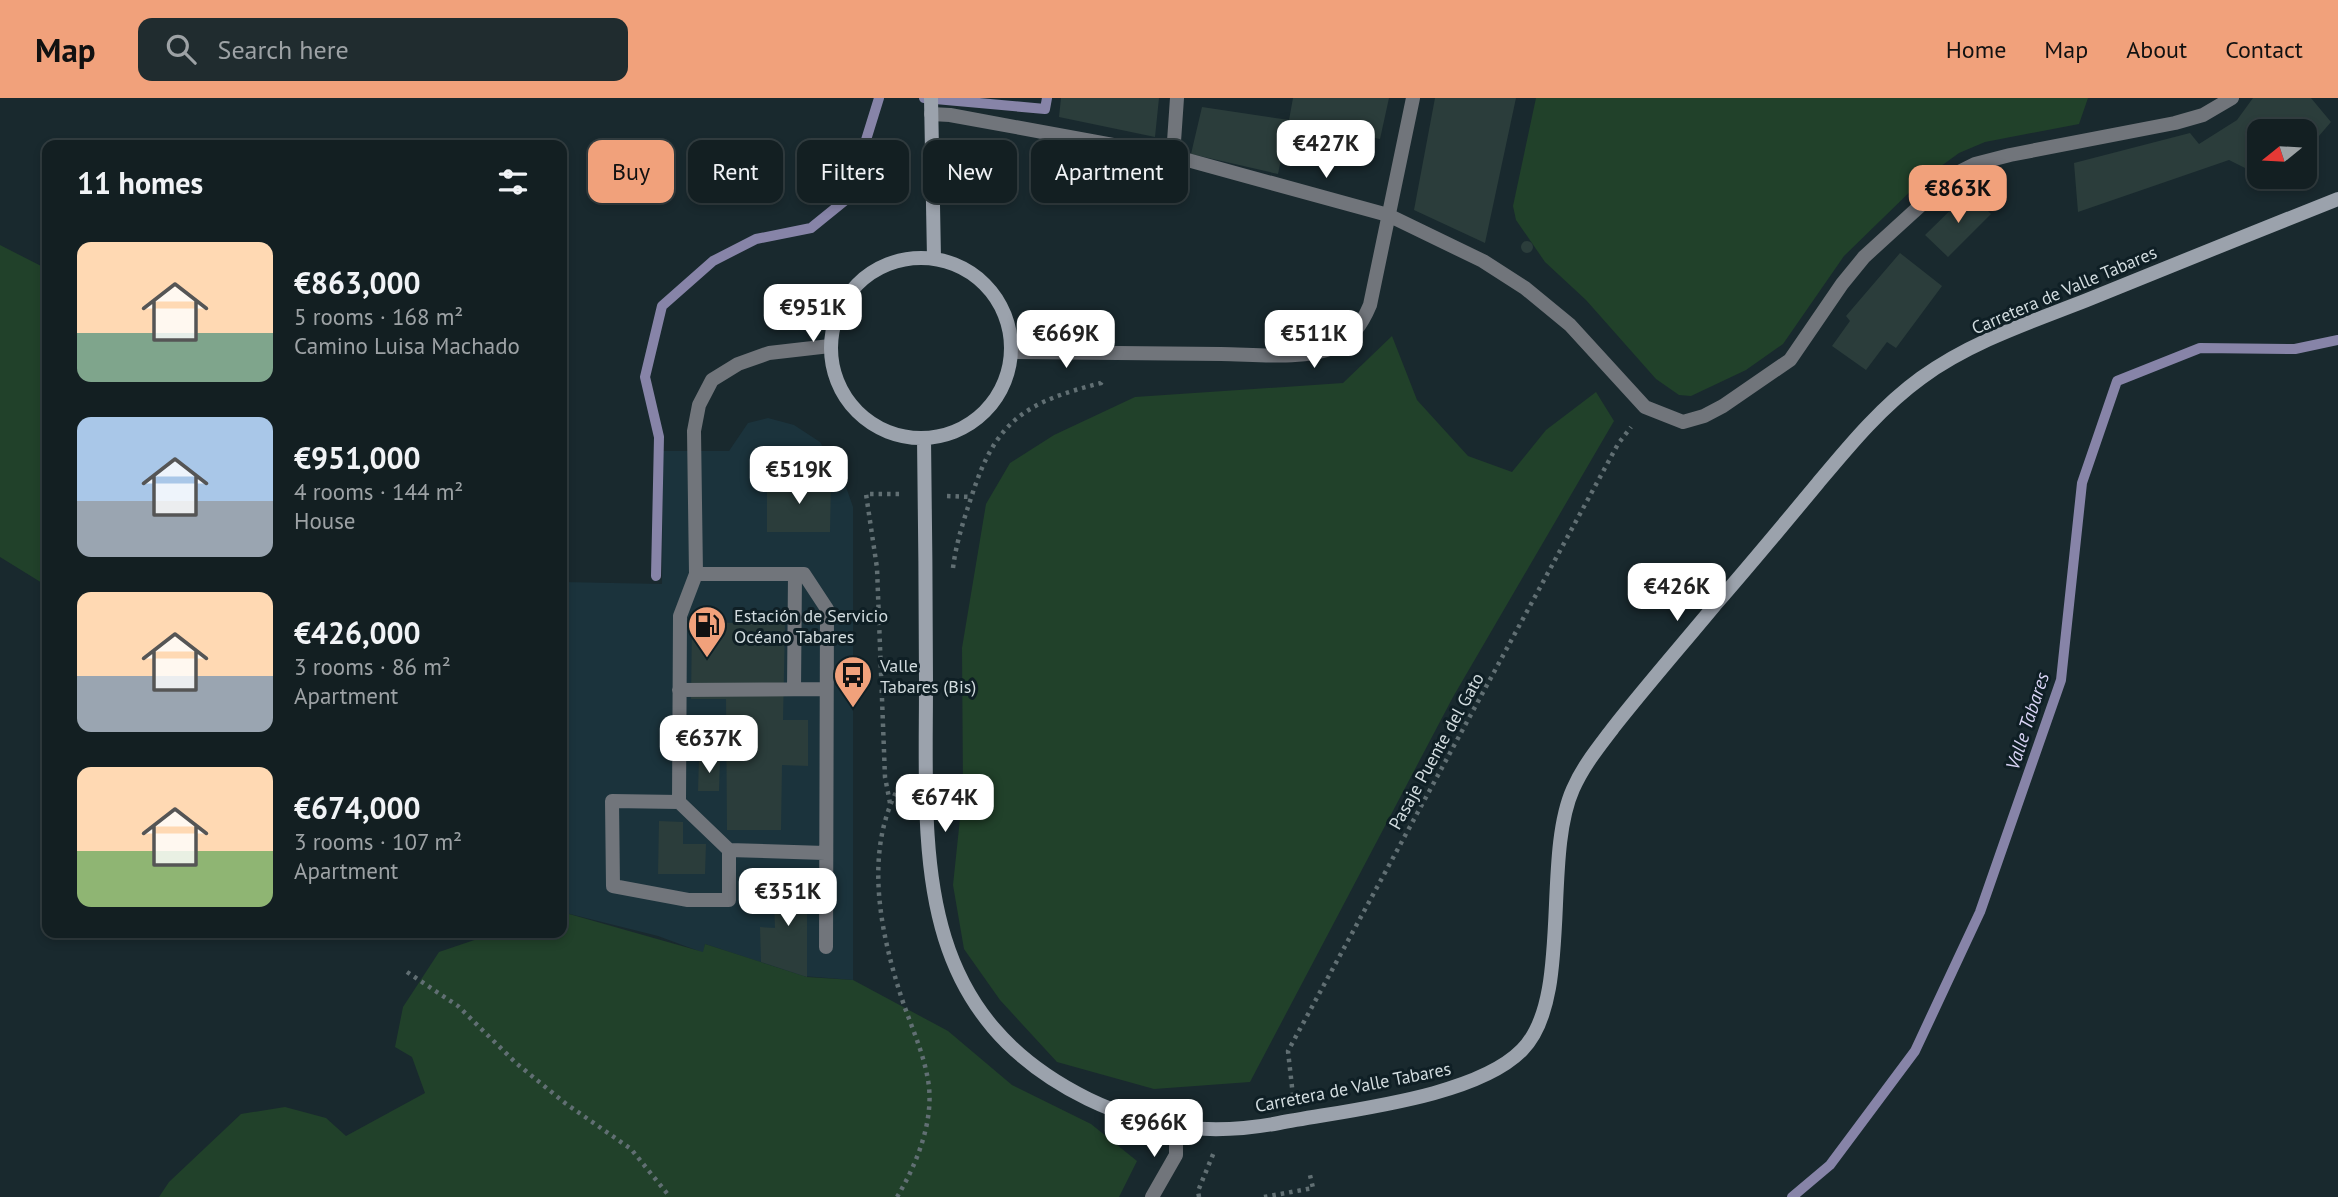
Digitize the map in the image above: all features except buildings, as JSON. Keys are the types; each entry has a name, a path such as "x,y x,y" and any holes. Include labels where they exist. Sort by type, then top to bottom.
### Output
{"main road":[{"path":"931,98 934,258"},
{"name":"Carretera de Valle Tabares","path":"924,438 927,555 925,804 933,893 950,956 976,1006 1008,1044 1059,1083 1132,1118 1176,1129 1198,1131 1261,1126 1449,1090 1497,1070 1526,1047 1546,1011 1562,824 1571,793 1587,763 1640,693 1859,435 1921,378 1992,338 2338,199"},
{"path":"934,258 971,272 986,285 998,302 1009,326 1013,352 1010,376 1002,394 989,409 956,430 924,438 890,432 870,422 853,407 841,389 831,346 834,324 842,303 855,285 872,271 892,262 934,258"}],"street":[{"path":"1174,140 1177,98"},
{"path":"1013,352 1268,354 1332,349 1348,339 1361,325 1383,251 1413,98"},
{"path":"1188,160 1388,215 1483,261 1525,288 1570,325 1645,407 1683,422 1704,416 1723,406 1790,360 1842,284 1864,257 1955,174 1975,164 2010,155 2175,123 2203,115 2232,98"},
{"path":"931,114 950,115 1086,140"},
{"path":"679,802 680,616 696,574 694,431 699,405 712,380 738,364 769,353 831,346"},
{"path":"696,574 804,574 827,609 826,947"},
{"path":"794,689 795,574"},
{"path":"679,690 826,689"},
{"path":"729,850 729,900 688,900 613,886 612,801 679,802 729,850 825,853"},
{"path":"1152,1197 1176,1155 1176,1129"}],"path":[{"path":"971,497 981,466 1003,432 1035,405 1101,383 1119,354"},
{"name":"Pasaje Puente del Gato","path":"1289,1073 1288,1051 1618,444"},
{"path":"866,494 877,568 885,777 890,804 881,832 879,891 899,992 921,1054 928,1080 929,1100 919,1149 897,1197"},
{"path":"407,972 458,1006 516,1063 565,1103 631,1149 670,1197"},
{"path":"1264,1197 1312,1188 1309,1171"},
{"path":"1199,1197 1206,1174"}],"shaded area":[{"name":"Estación de Servicio Océano Tabares","path":"768,418 794,425 820,442 845,484 853,507 853,980 803,976 705,944 704,953 658,936 567,913 567,582 662,584 663,451 729,451 748,423"}],"green space":[{"path":"1536,98 2088,98 2079,124 1985,142 1959,153 1922,180 1844,256 1783,344 1746,370 1691,396 1679,395 1656,379 1586,300 1545,262 1516,220 1513,206"},
{"path":"0,245 42,266 42,583 0,557"},
{"path":"1392,336 1417,400 1468,456 1512,472 1546,430 1596,392 1614,421 1453,697 1250,1082 1154,1089 1057,1062 1000,1000 964,949 953,885 963,790 962,648 986,504 1010,463 1054,435 1135,397 1343,383"},
{"path":"567,913 703,952 705,944 807,977 853,980 948,1031 1012,1085 1091,1124 1137,1161 1119,1197 159,1197 169,1182 241,1114 285,1107 326,1118 346,1136 425,1093 412,1057 395,1047 403,1007 439,952 480,938 567,938"}],"waterway":[{"path":"656,576 659,437 645,377 662,306 713,261 756,239 811,228 848,198 879,98"},
{"path":"924,98 1045,109 1047,98"},
{"name":"Valle Tabares","path":"1792,1197 1830,1165 1915,1051 1980,912 2061,680 2082,483 2117,381 2200,348 2295,349 2338,340"}],"place":[{"name":"Estación de Servicio Océano Tabares","path":"707,659"},
{"name":"Valle Tabares (Bis)","path":"853,709"}]}
